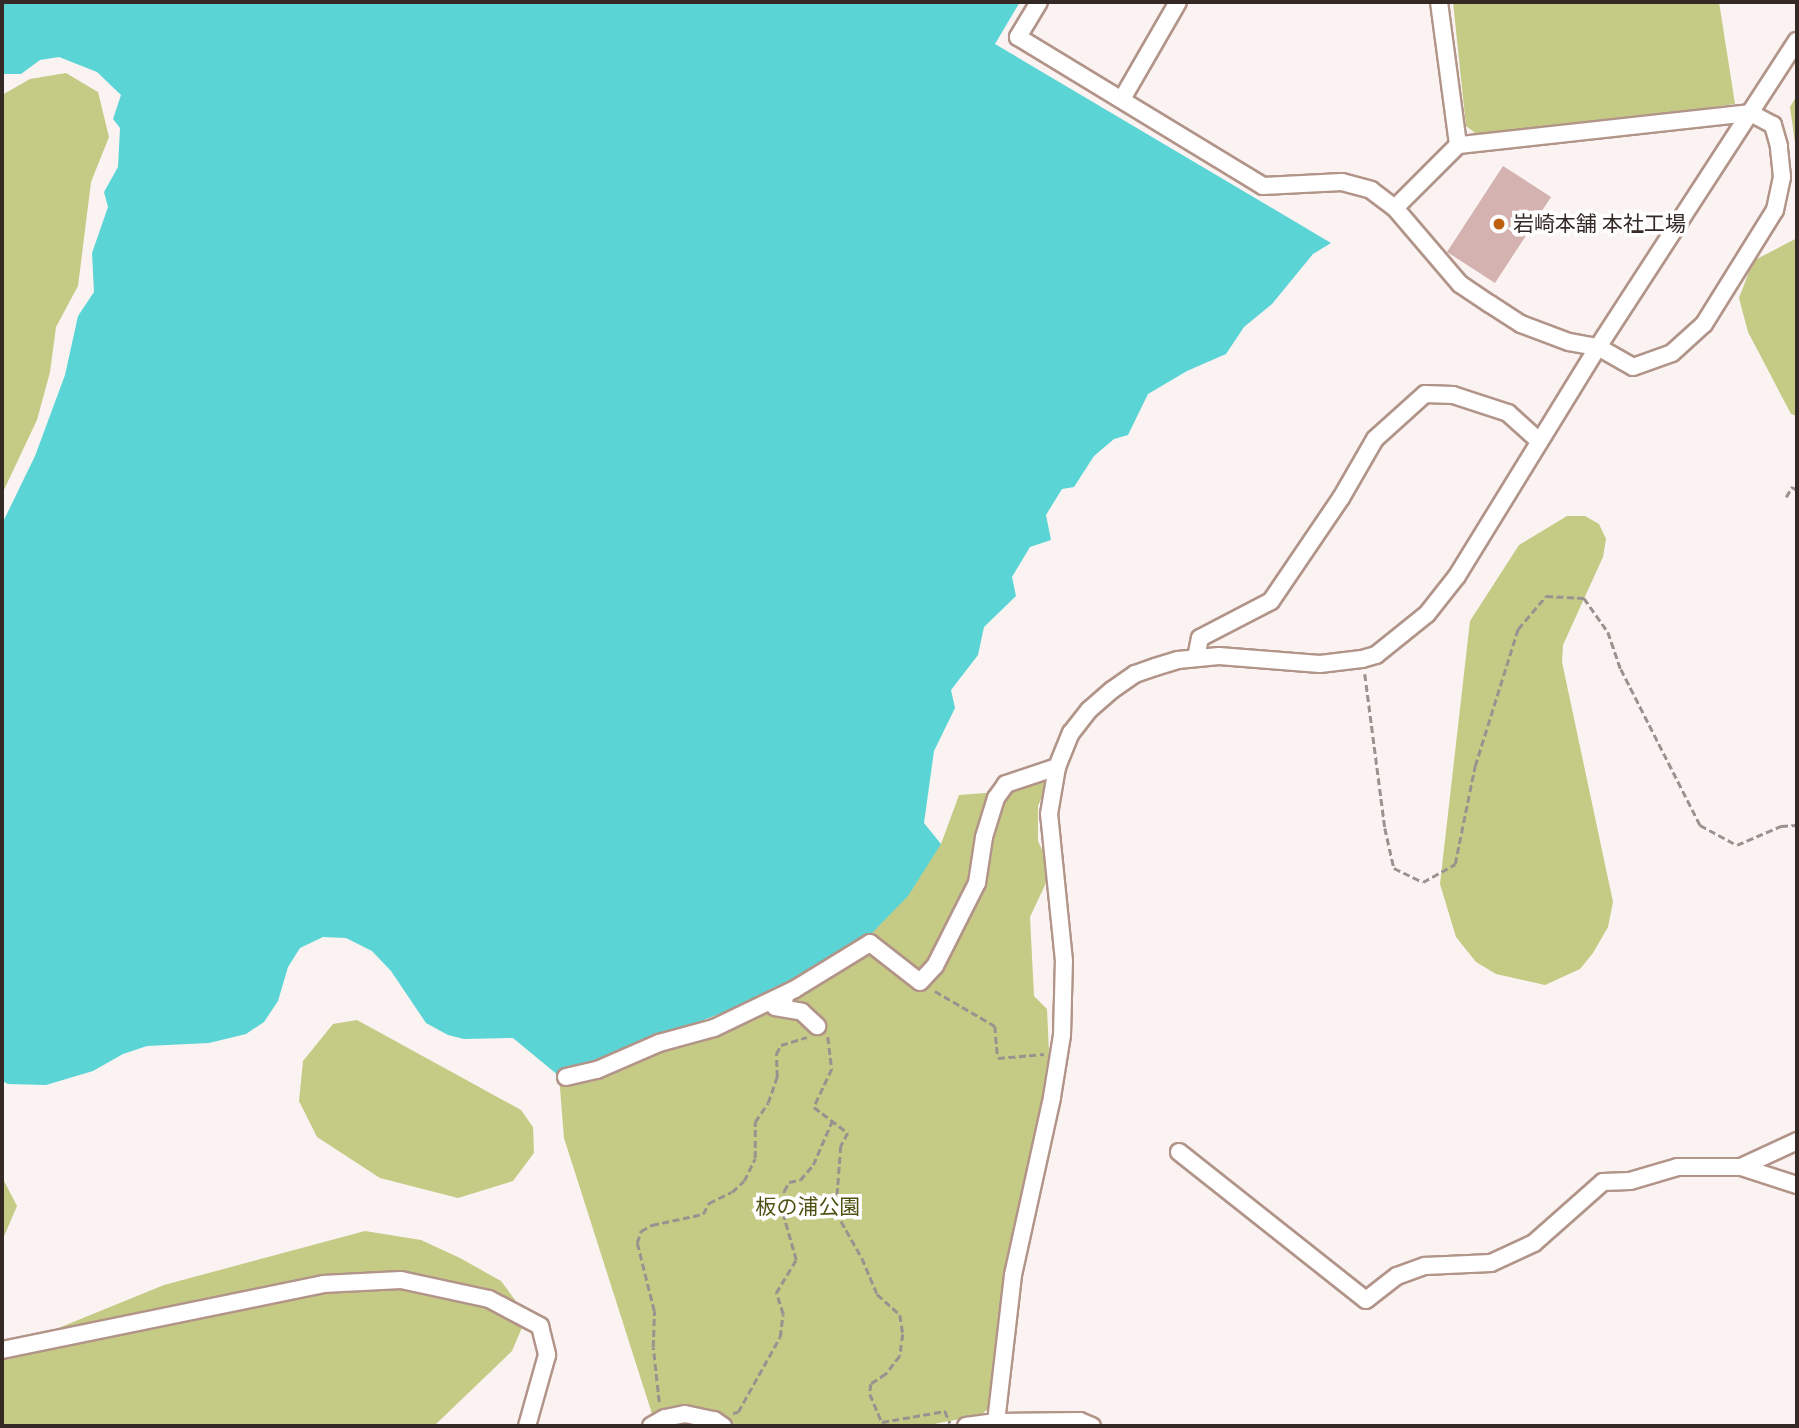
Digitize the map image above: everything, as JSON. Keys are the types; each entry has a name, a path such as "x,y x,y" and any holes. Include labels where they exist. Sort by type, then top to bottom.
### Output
{"street":[{"path":"1039,2 1018,37 1263,186 1342,183 1371,190 1395,208 1460,284 1521,324 1569,342 1598,347 1633,366 1672,354 1704,324 1776,210 1782,177 1779,146 1773,125 1750,113 1458,145 1395,208"},
{"path":"1122,99 1178,2"},
{"path":"1439,2 1458,145"},
{"path":"996,1422 1013,1275 1059,1052 1064,961 1049,814 1057,767 1071,733 1088,710 1135,674 1196,658 1219,656 1320,664 1362,659 1376,655 1394,642 1439,602 1598,347 1797,41"},
{"path":"1196,658 1200,638 1270,601 1341,498 1375,439 1424,394 1453,394 1508,413 1539,441"},
{"path":"566,1077 597,1070 659,1043 715,1028 795,989 870,943 920,982 935,966 977,883 984,837 996,798 1006,784 1057,767"},
{"path":"795,989 775,1007 802,1012 817,1026"},
{"path":"1741,1167 1797,1141"},
{"path":"1179,1152 1366,1300 1397,1276 1425,1266 1491,1263 1534,1243 1603,1182 1630,1181 1678,1167 1741,1167 1797,1185"},
{"path":"2,1350 323,1284 401,1280 489,1299 540,1326 547,1355 527,1426"},
{"path":"658,1422 685,1414 718,1423"},
{"path":"966,1426 996,1422 1080,1421 1092,1426"}],"path":[{"path":"1786,497 1792,487 1797,490"},
{"path":"1362,659 1385,828 1394,868 1423,882 1455,864 1475,765 1518,629 1546,596 1584,598 1600,621 1700,825 1737,845 1781,826 1797,825"},
{"path":"920,982 995,1026 998,1058 1059,1052"},
{"path":"658,1422 653,1347 654,1311 637,1243 641,1231 652,1225 703,1214 709,1203 732,1192 744,1181 755,1158 755,1122 768,1102 777,1077 776,1054 781,1045 812,1035 817,1026 828,1037 832,1069 814,1107 848,1133 841,1146 836,1212 862,1258 877,1294 900,1315 903,1334 900,1356 886,1374 871,1384 870,1394 882,1422 946,1411 951,1426"},
{"path":"718,1423 737,1412 780,1337 783,1314 776,1293 796,1260 783,1214 784,1191 789,1182 800,1180 813,1165 832,1121"}],"green space":[{"path":"1453,2 1719,2 1735,104 1483,139 1466,126"},
{"path":"66,73 98,92 109,137 91,182 78,286 56,327 50,372 37,420 2,494 2,95 30,79"},
{"path":"1797,95 1797,157 1790,107"},
{"path":"1797,238 1797,416 1791,414 1748,332 1739,298 1753,261"},
{"path":"1567,516 1585,516 1599,524 1606,539 1603,557 1563,645 1562,662 1613,902 1608,927 1580,969 1545,985 1496,974 1476,962 1456,937 1440,884 1470,621 1519,545"},
{"name":"板の浦公園","path":"1046,777 1049,780 1038,806 1038,841 1043,852 1047,881 1030,917 1034,996 1047,1009 1049,1052 993,1406 980,1415 924,1426 733,1426 719,1417 653,1417 564,1138 559,1076 724,1014 941,844 959,795 998,792"},
{"path":"357,1020 521,1110 533,1127 534,1153 513,1181 458,1198 380,1178 317,1137 299,1101 303,1061 333,1024"},
{"path":"2,1177 17,1206 2,1241"},
{"path":"365,1231 421,1240 460,1258 501,1281 527,1316 512,1351 434,1426 2,1426 2,1351 164,1285"}],"water":[{"path":"2,2 1020,2 995,44 1331,243 1313,254 1272,304 1244,327 1226,354 1187,371 1148,394 1128,435 1114,439 1094,456 1074,487 1062,489 1046,515 1051,540 1030,547 1012,577 1016,596 984,627 978,655 951,690 955,708 934,751 924,823 941,844 908,896 873,932 843,954 777,992 659,1037 594,1068 559,1076 513,1038 464,1039 448,1035 426,1023 391,971 372,951 346,938 323,937 300,948 288,967 278,1001 264,1022 246,1034 209,1043 147,1046 123,1054 93,1071 46,1085 8,1084 2,1081 2,524 35,456 65,375 78,316 94,292 92,253 108,207 104,192 118,167 120,128 113,119 121,95 97,72 59,57 40,60 21,74 2,74"}],"building":[{"name":"岩崎本舗 本社工場","path":"1503,166 1551,197 1495,283 1447,252"}],"place":[{"name":"岩崎本舗 本社工場","path":"1499,224"}]}
